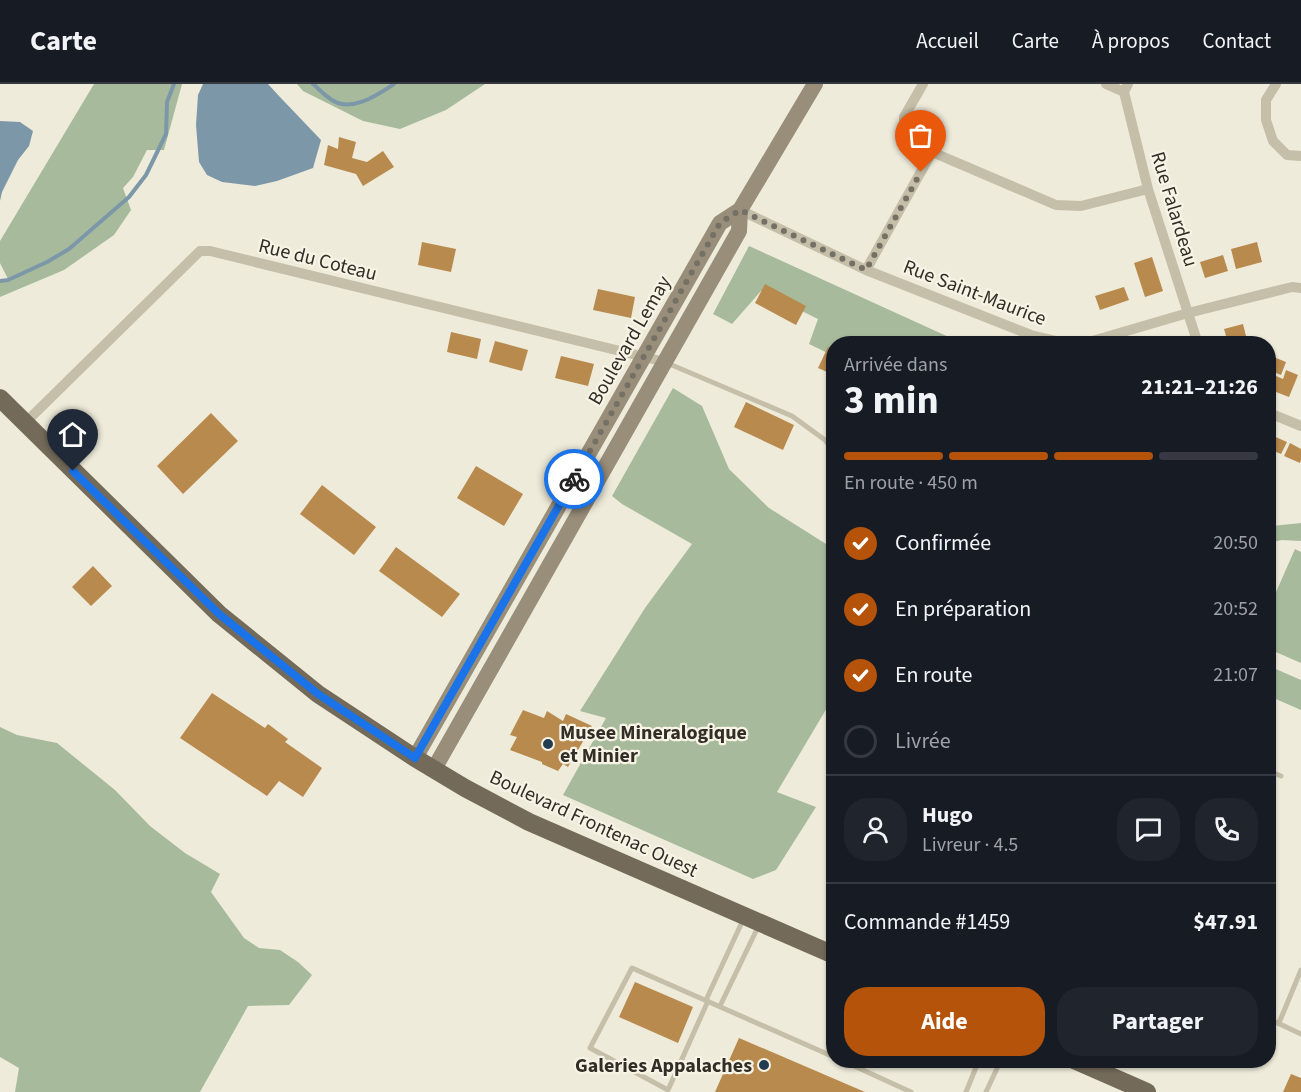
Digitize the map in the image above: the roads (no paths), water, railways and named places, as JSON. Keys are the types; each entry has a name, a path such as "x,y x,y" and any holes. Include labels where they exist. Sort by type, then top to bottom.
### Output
{"main road":[{"name":"Boulevard Frontenac Ouest","path":"0,398 219,614 318,694 415,758 529,822 826,951"},
{"path":"1092,1068 1147,1092"}],"street":[{"name":"Boulevard Lemay","path":"415,758 720,223 740,210 815,84"},
{"path":"923,84 904,117 905,136 932,152 1056,205 1082,206 1148,189"},
{"path":"1106,84 1126,88"},
{"path":"1276,84 1266,100 1266,120 1273,141 1287,155 1301,156"},
{"name":"Rue Falardeau","path":"1126,88 1148,189 1195,336"},
{"path":"866,270 932,152"},
{"name":"Boulevard Lemay","path":"434,769 739,231 740,210"},
{"name":"Rue Saint-Maurice","path":"740,210 866,270 1035,336"},
{"name":"Rue du Coteau","path":"25,423 200,251 210,251 665,362"},
{"path":"1109,336 1188,313 1292,287 1301,288"},
{"path":"1276,416 1301,426"},
{"path":"564,498 583,506"},
{"path":"474,656 494,664"}],"lane":[{"path":"665,362 792,416 826,441"},
{"path":"1276,774 1281,776"},
{"path":"753,919 707,1000 668,1090 590,1048 632,968 707,1000 826,1053"},
{"path":"720,1006 753,919"},
{"path":"1279,1023 1301,970"},
{"path":"1276,1022 1301,1034"},
{"path":"858,1068 911,1092"},
{"path":"966,1092 976,1068"},
{"path":"986,1092 997,1068"}],"water":[{"path":"203,84 268,84 321,140 313,168 255,186 222,182 207,175 199,162 196,125 198,95"},
{"path":"0,121 20,122 33,131 29,146 18,160 0,201"}],"waterway":[{"path":"0,281 8,280 47,262 69,249 129,197 146,175 166,134 167,102 174,84"},
{"path":"313,84 332,100 348,105 364,101 394,84"}],"place":[{"name":"Musee Mineralogique et Minier","path":"548,744"},
{"name":"Galeries Appalaches","path":"764,1065"}]}
